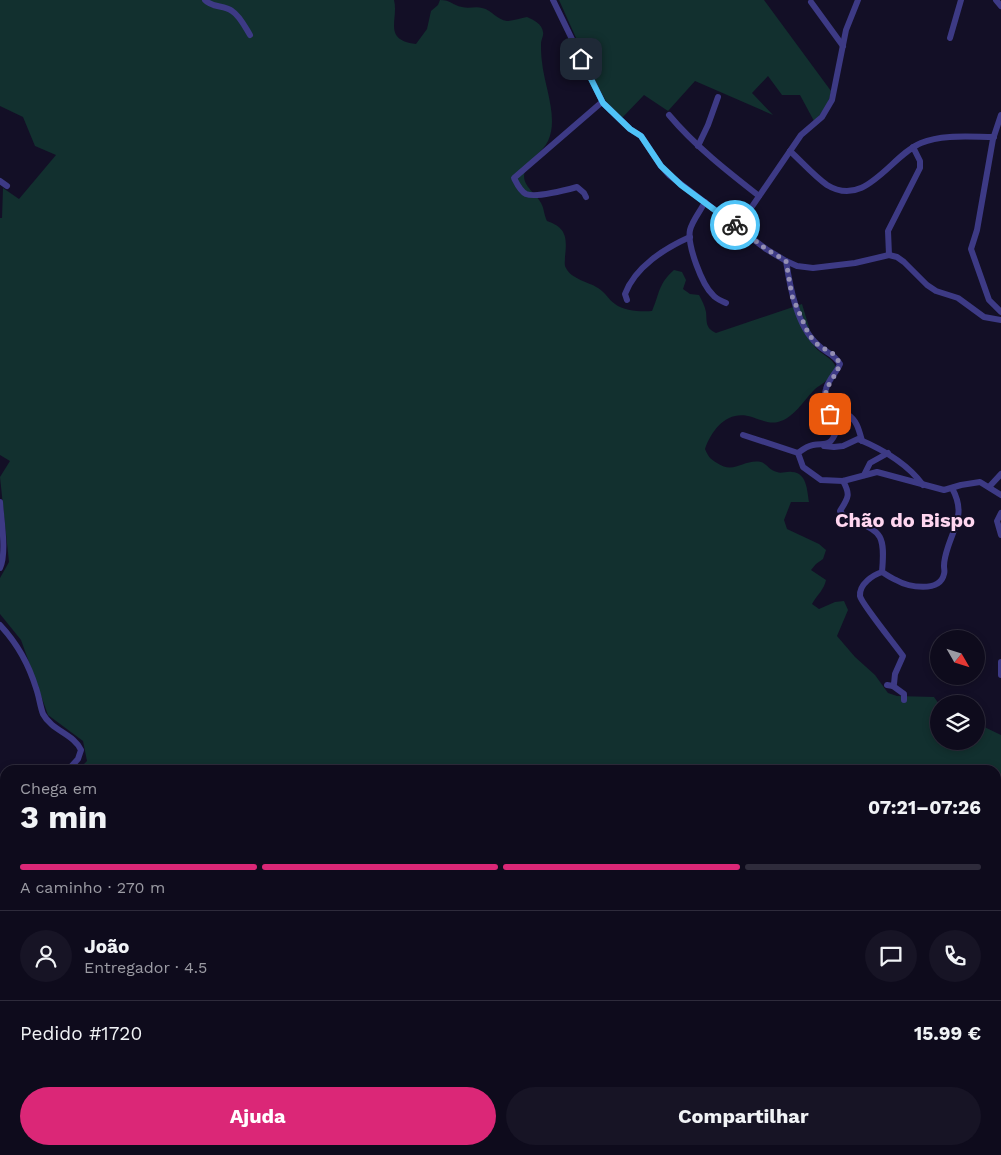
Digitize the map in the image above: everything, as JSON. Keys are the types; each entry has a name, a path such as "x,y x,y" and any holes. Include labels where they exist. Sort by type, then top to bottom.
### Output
{"street":[{"path":"205,0 208,4 231,10 250,35"},
{"path":"554,0 602,102 641,136 652,154 669,175 766,249 797,266 813,268 855,263 889,255 897,257 936,291 958,298 984,317 1001,320"},
{"path":"738,227 801,135 822,117 832,100 846,30 858,0"},
{"path":"950,38 961,0"},
{"path":"996,0 1001,6"},
{"path":"812,2 843,46"},
{"path":"698,146 718,97"},
{"path":"586,197 577,187 536,195 527,194 520,188 514,178 602,102"},
{"path":"669,115 684,134 759,196"},
{"path":"1001,115 977,230 971,249 990,300 1001,312"},
{"path":"790,151 826,185 844,192 865,187 901,154 931,139 997,134"},
{"path":"889,255 888,231 920,168 920,161 912,147"},
{"path":"0,181 7,186"},
{"path":"705,202 690,230 691,248 700,276 714,297 726,303"},
{"path":"627,300 625,294 633,277 659,255 690,236"},
{"path":"786,261 792,296 809,335 818,345 835,355 840,364 826,388 825,402 836,432 833,439 822,446"},
{"path":"835,426 842,415 847,414 852,417 858,427 862,440"},
{"path":"743,435 798,453 814,445 836,447 849,444 856,439 862,440 888,453 919,479 923,485"},
{"path":"798,453 803,467 821,480 843,481 877,472 944,490 980,482 1001,495"},
{"path":"864,476 870,463 888,453"},
{"path":"989,487 1001,474"},
{"path":"843,481 849,491 849,495 840,511 842,515 878,533 883,543 882,572"},
{"path":"882,572 896,581 916,586 934,585 940,580 944,574 946,555 955,531 958,516 959,500 952,488"},
{"path":"0,502 3,546 0,568"},
{"path":"1001,513 997,521 1001,535"},
{"path":"882,572 869,579 860,593 864,604 903,656 895,674 894,684 890,685 904,694 904,700"},
{"path":"0,625 21,654 36,688 43,714 50,723 78,743 81,750 78,759 73,765"},
{"path":"1001,662 1001,674"}],"green space":[{"path":"0,0 394,0 395,33 405,42 416,44 427,29 431,11 438,5 440,0 465,8 477,7 486,9 500,19 507,21 527,17 535,21 543,32 541,57 552,122 548,141 543,149 532,159 524,176 527,185 539,199 547,221 559,227 564,234 566,244 565,267 568,272 600,290 619,306 628,310 652,311 665,280 674,270 682,272 686,280 683,289 690,294 699,295 706,310 708,327 716,333 802,304 815,347 832,361 836,368 827,380 815,389 789,417 778,422 765,421 744,415 729,418 722,422 712,434 705,449 711,459 723,466 734,467 761,462 770,469 780,473 790,472 801,475 807,487 809,502 791,502 784,520 787,529 819,544 826,550 823,559 811,570 826,580 822,590 812,604 819,609 835,602 844,601 848,610 837,636 855,657 875,675 888,693 897,696 930,697 930,750 985,750 985,727 1001,735 1001,765 83,765 87,761 83,741 48,715 21,640 0,614 0,578 9,562 0,477 10,461 0,455 0,218 2,218 3,188 19,199 56,155 35,146 23,117 0,106"},
{"path":"559,0 764,0 831,91 829,100 823,111 814,121 800,95 782,95 768,76 752,93 773,115 695,81 668,111 644,95 621,119 606,101 598,87"}],"way so far":[{"path":"735,225 766,249 786,261 792,296 809,335 818,345 835,355 840,364 826,388 825,402 830,414"}],"district":[{"name":"Chão do Bispo","path":"905,520"}],"route":[{"path":"581,59 603,103 630,129 646,141 652,154 669,175 735,225"}]}
